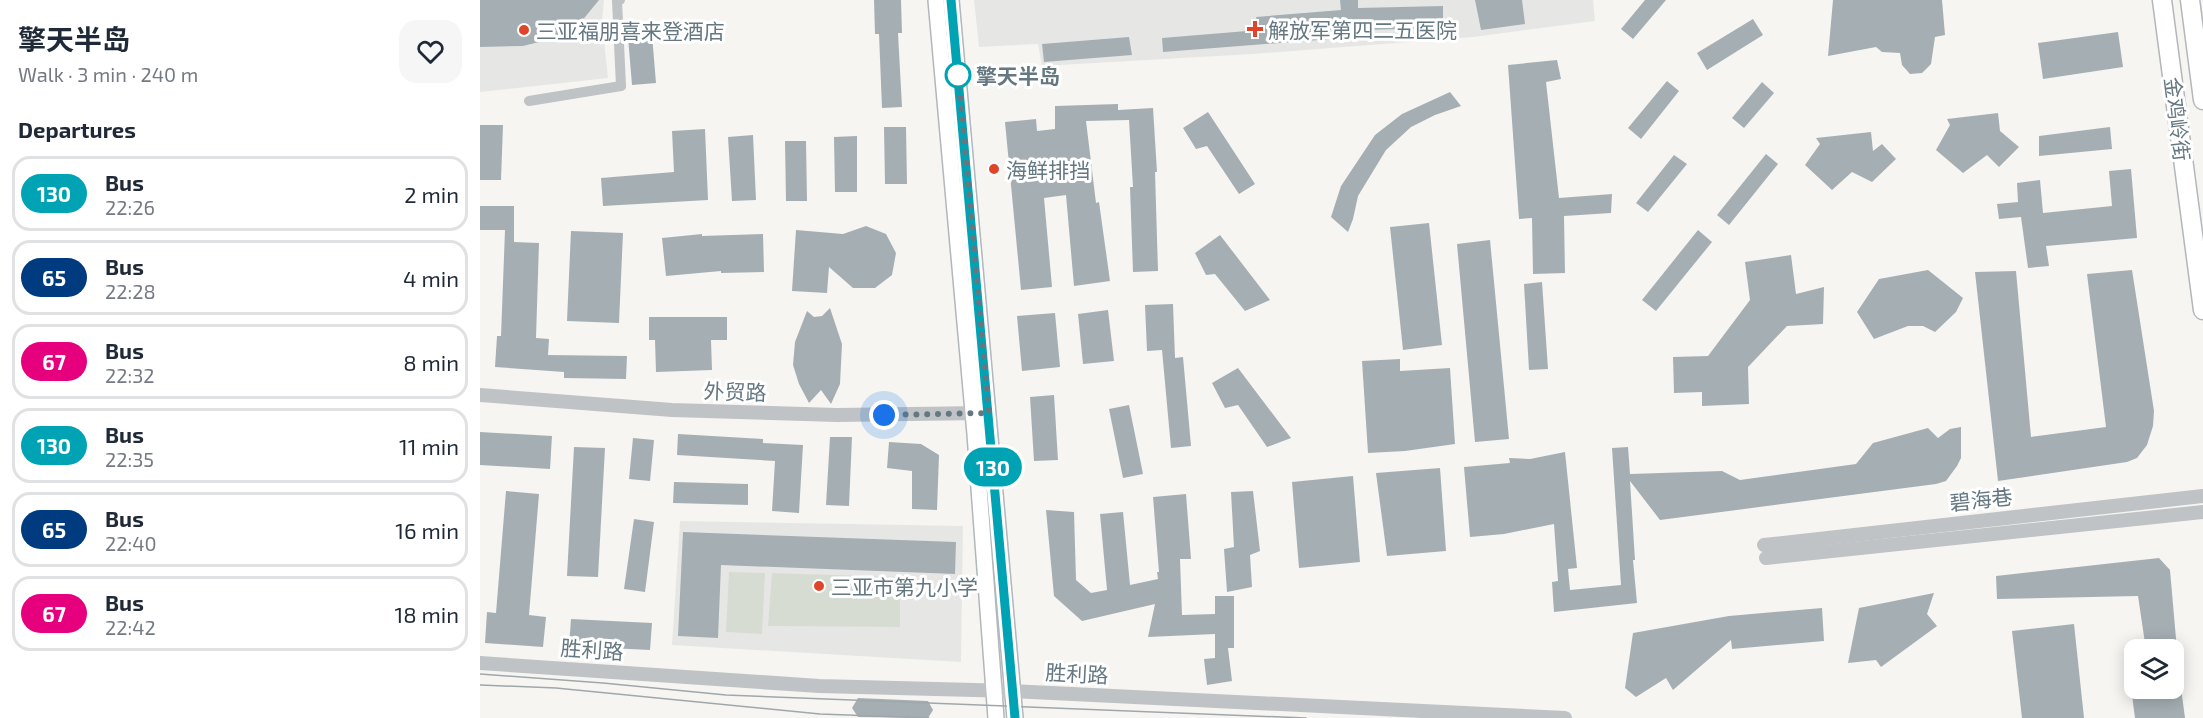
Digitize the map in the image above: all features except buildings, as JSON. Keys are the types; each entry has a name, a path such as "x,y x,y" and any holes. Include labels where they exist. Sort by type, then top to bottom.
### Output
{"main road":[{"path":"936,0 973,414 996,718"},
{"path":"951,0 1015,718"},
{"name":"金鸡岭街","path":"2162,0 2203,310"},
{"name":"金鸡岭街","path":"2190,0 2203,100"}],"street":[{"path":"529,101 621,86 617,1 620,0"},
{"name":"外贸路","path":"480,394 672,410 837,415 989,413"},
{"name":"碧海巷","path":"2203,496 1765,551 2203,512"},
{"name":"胜利路","path":"480,663 819,686 1013,691 1564,718"}],"shaded area":[{"name":"三亚福朋喜来登酒店","path":"480,0 604,0 602,21 608,78 480,92"},
{"name":"解放军第四二五医院","path":"974,0 1593,0 1595,21 1473,37 1253,54 1042,66 1038,44 979,47"},
{"name":"三亚市第九小学","path":"680,521 963,526 961,662 672,645"},
{"path":"729,572 765,573 762,634 726,632"},
{"path":"772,573 900,577 900,627 768,626"}],"tram line":[{"path":"480,674 726,695 1306,718"},
{"path":"480,685 556,688 820,714 929,718"}],"bus line":[{"name":"130","path":"951,0 1015,718"}],"place":[{"name":"解放军第四二五医院","path":"1255,29"},
{"name":"三亚福朋喜来登酒店","path":"524,30"},
{"name":"擎天半岛","path":"958,75"},
{"name":"海鲜排挡","path":"994,169"},
{"name":"三亚市第九小学","path":"819,586"}],"route":[{"path":"884,415 989,413 958,70 958,75"}]}
